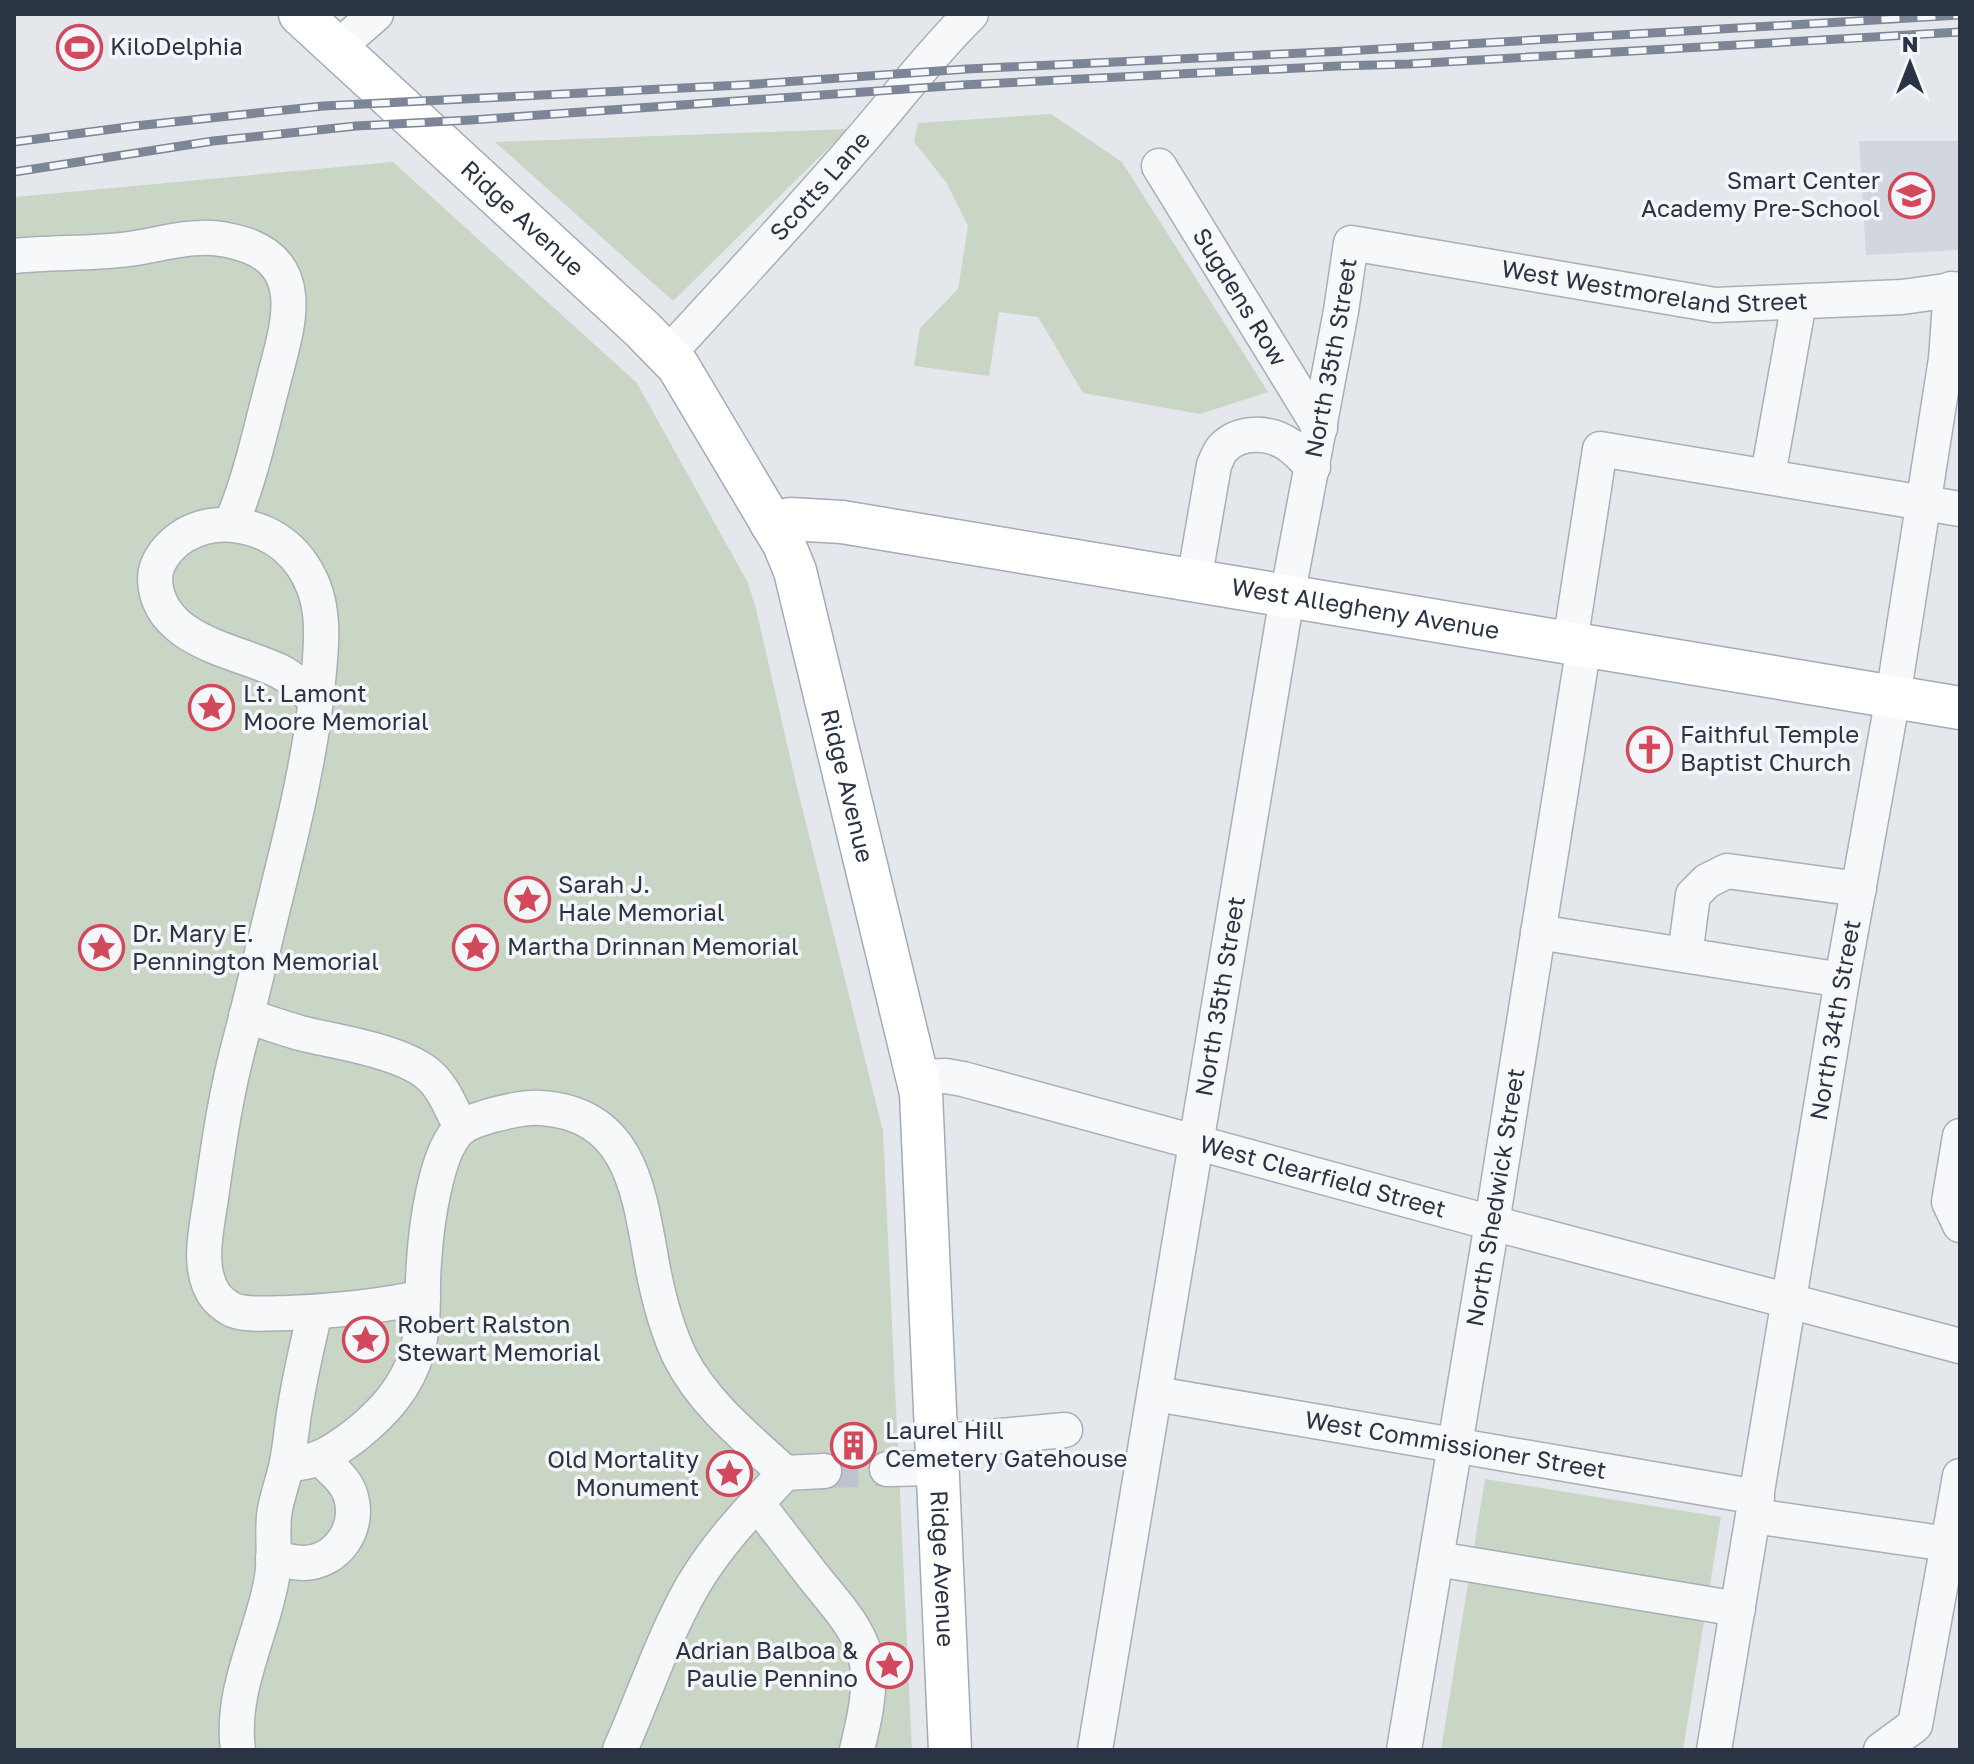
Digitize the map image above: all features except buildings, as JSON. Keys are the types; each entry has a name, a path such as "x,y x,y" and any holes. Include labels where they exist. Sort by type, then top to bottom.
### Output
{"main road":[{"name":"Ridge Avenue","path":"300,14 667,355 686,379 789,555 803,599 918,1077 923,1122 950,1750"},
{"name":"West Allegheny Avenue","path":"771,523 790,519 842,522 1960,708"}],"street":[{"path":"337,48 376,14"},
{"name":"Scotts Lane","path":"667,355 816,193 947,38 971,14"},
{"name":"Sugdens Row","path":"1159,166 1320,428"},
{"path":"14,256 114,251 202,238 231,241 257,249 276,263 286,281 288,315 244,492 231,524"},
{"name":"North 35th Street","path":"1095,1750 1287,597 1313,467 1351,243"},
{"name":"West Westmoreland Street","path":"1351,243 1715,305 1902,297 1956,289"},
{"name":"North 34th Street","path":"1714,1750 1842,980 1893,697 1956,289"},
{"path":"1799,302 1768,475 1960,509"},
{"path":"1194,581 1214,465 1223,448 1239,437 1257,434 1279,438 1313,467"},
{"name":"North Shedwick Street","path":"1404,1750 1538,932 1600,449 1768,475"},
{"path":"316,701 300,684 279,671 217,647 176,623 162,606 155,582 159,561 176,541 202,528 231,524 259,531 285,545 311,583 321,624 316,701 305,774 230,1080 219,1140 206,1238 206,1277 211,1290 225,1306 248,1313 370,1307 423,1297"},
{"path":"1685,955 1693,895 1707,881 1727,871 1859,889"},
{"path":"1538,932 1842,980"},
{"path":"246,1016 386,1054 422,1069 442,1091 461,1128"},
{"name":"West Clearfield Street","path":"918,1077 963,1079 1960,1346"},
{"path":"287,1464 321,1459 337,1449 373,1421 400,1390 416,1354 424,1314 424,1262 437,1177 447,1150 461,1128 506,1112 540,1108 578,1117 598,1128 622,1152 639,1193 657,1288 679,1354 715,1407 785,1473"},
{"path":"1960,1136 1949,1202 1960,1225"},
{"path":"238,1750 240,1698 272,1578 274,1516 287,1464 295,1403 315,1312"},
{"name":"West Commissioner Street","path":"1156,1394 1456,1446 1948,1544"},
{"path":"887,1469 937,1455 1065,1430"},
{"path":"273,1558 305,1563 317,1561 330,1557 346,1538 353,1509 351,1496 345,1484 321,1459"},
{"path":"620,1750 669,1633 693,1586 719,1546 785,1473 824,1471"},
{"path":"1881,1750 1915,1725 1960,1476"},
{"path":"757,1503 848,1619 860,1644 866,1659 868,1691 857,1750"},
{"path":"1437,1559 1738,1609"}],"shaded area":[{"name":"Smart Center Academy Pre-School","path":"1859,141 1960,141 1960,250 1866,255"}],"green space":[{"path":"1051,114 1122,162 1268,392 1200,414 1083,393 1038,317 999,312 989,376 914,366 920,328 958,289 968,226 946,182 914,142 918,123"},
{"path":"848,129 673,301 495,142"},
{"path":"393,162 637,383 748,583 883,1131 912,1750 14,1750 14,197"},
{"path":"1485,1479 1721,1517 1683,1750 1441,1750"}],"tunnel":[{"path":"824,1471 887,1469"}],"railway":[{"path":"14,142 323,106 1960,15"},
{"path":"14,172 213,141 356,126 962,85 1409,64 1960,32"}],"place":[{"name":"KiloDelphia","path":"79,47"},
{"name":"Smart Center Academy Pre-School","path":"1911,195"},
{"name":"Lt. Lamont Moore Memorial","path":"212,708"},
{"name":"Faithful Temple Baptist Church","path":"1649,749"},
{"name":"Sarah J. Hale Memorial","path":"527,899"},
{"name":"Martha Drinnan Memorial","path":"476,947"},
{"name":"Dr. Mary E. Pennington Memorial","path":"101,948"},
{"name":"Robert Ralston Stewart Memorial","path":"366,1339"},
{"name":"Laurel Hill Cemetery Gatehouse","path":"854,1445"},
{"name":"Old Mortality Monument","path":"730,1474"},
{"name":"Adrian Balboa & Paulie Pennino","path":"889,1665"}]}
